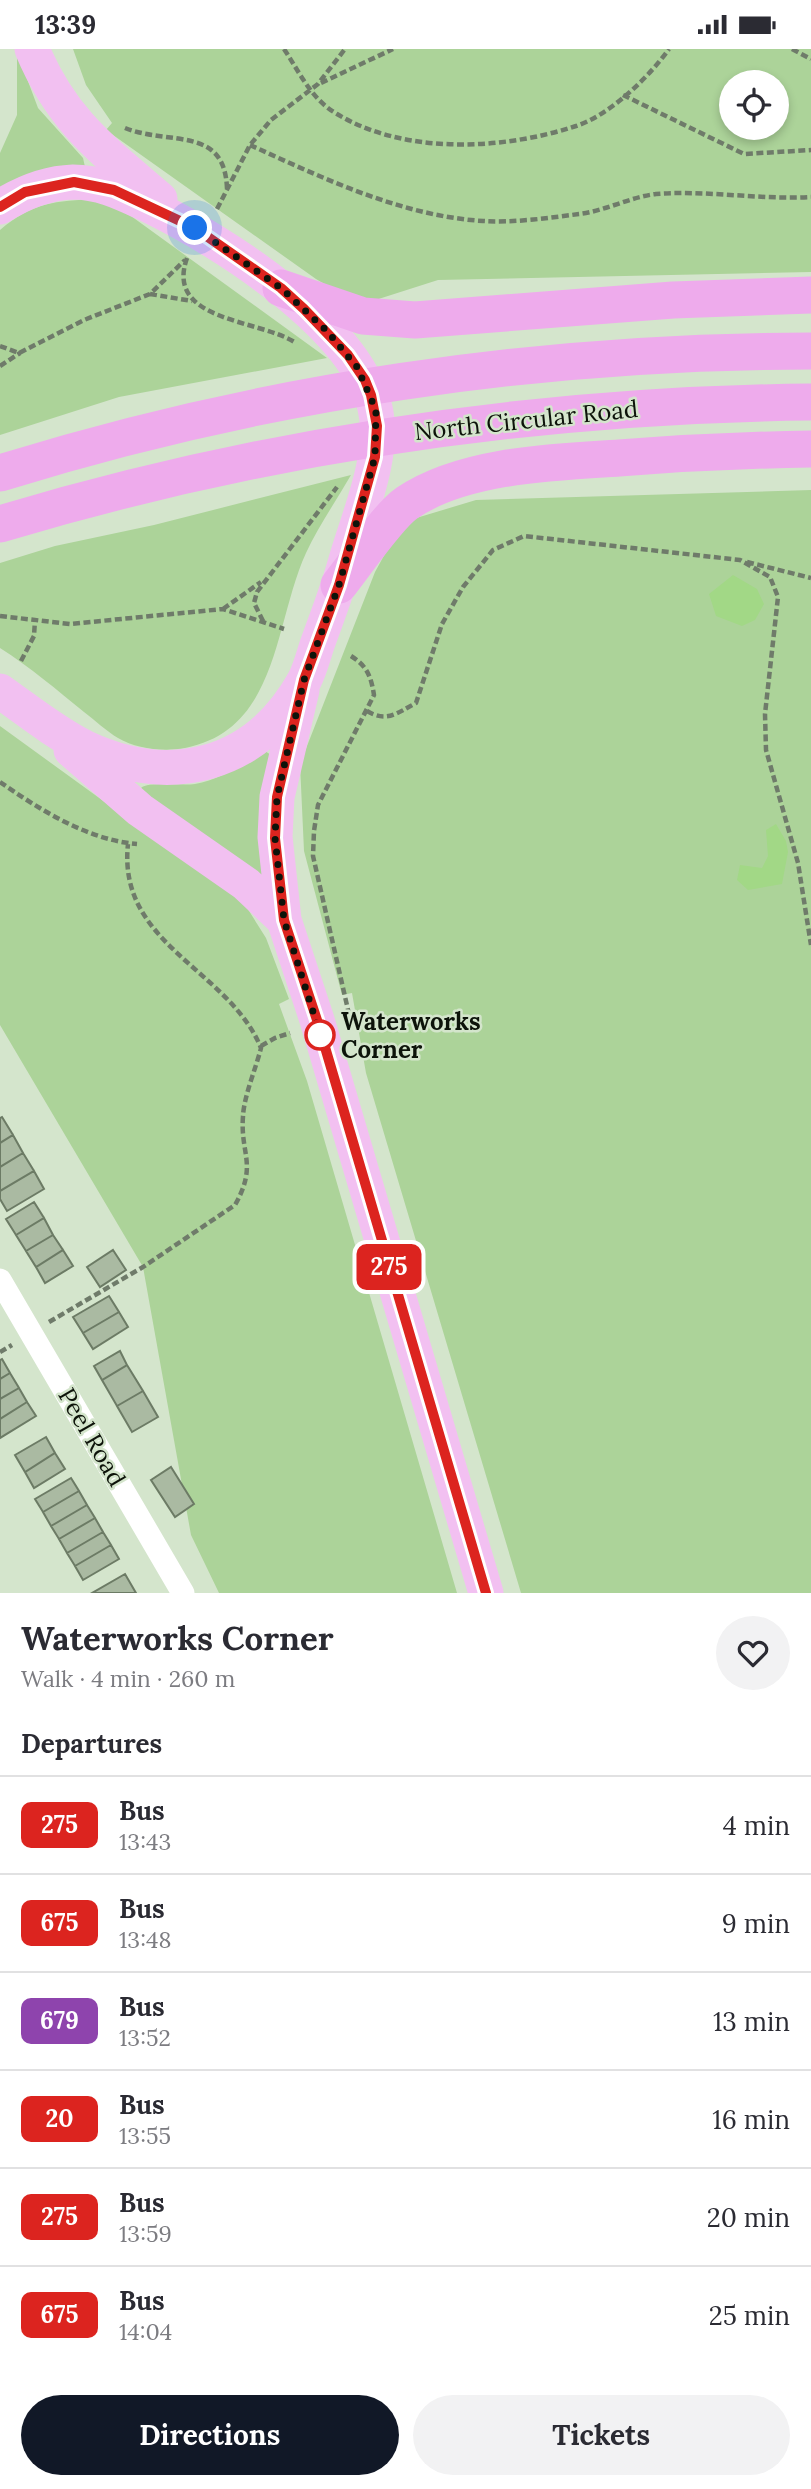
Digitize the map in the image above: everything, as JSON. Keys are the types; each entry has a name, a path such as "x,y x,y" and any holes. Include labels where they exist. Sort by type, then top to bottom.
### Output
{"highway":[{"path":"281,288 363,316 415,320 673,300 811,295"},
{"name":"North Circular Road","path":"0,473 193,420 419,378 637,358 811,351"},
{"name":"North Circular Road","path":"0,524 203,469 338,443 496,420 640,408 811,402"},
{"path":"339,585 403,506 433,490 474,475 584,460 709,451 811,449"}],"main road":[{"path":"33,49 45,80 64,110 94,142 206,218 281,288 348,355 365,380 376,410 377,442 357,475 339,585 304,680 277,797 275,838 284,920 317,1020 486,1593"},
{"path":"0,207 25,192 74,182 114,190 206,218"},
{"path":"0,691 82,746 113,759 159,768 182,767 229,756 250,744 284,711 304,680"},
{"path":"38,717 98,776 140,810 246,884 284,920"}],"street":[{"name":"Peel Road","path":"0,1280 183,1593"}],"path":[{"path":"284,49 310,92 336,114 373,131 446,145 497,144 577,126 600,114 653,71 670,49"},
{"path":"206,218 227,189 250,145 271,120 318,84 345,49"},
{"path":"318,84 393,49"},
{"path":"792,49 811,59"},
{"path":"623,95 744,154 811,150"},
{"path":"121,126 210,146 222,159 227,189"},
{"path":"250,145 332,182 431,214 484,221 581,214 653,194 710,193 785,199 811,197"},
{"path":"0,346 19,353 84,320 150,294 187,257 182,271 184,287 193,301 207,311 258,326 301,346"},
{"path":"150,294 193,301"},
{"path":"0,366 27,349"},
{"path":"223,609 265,580 357,475"},
{"path":"367,711 379,718 388,719 416,703 442,624 463,587 493,550 524,536 740,560 811,578"},
{"path":"740,560 770,577 778,597 765,714 766,750 798,863 811,945"},
{"path":"263,621 256,612 254,603 265,580"},
{"path":"0,616 70,624 223,609 284,629"},
{"path":"21,661 34,636 35,619"},
{"path":"344,1029 351,1024 313,856 318,805 374,695 372,676 363,664 351,656"},
{"path":"0,782 29,802 76,827 128,844 142,845"},
{"path":"128,844 125,868 144,916 179,957 216,989 248,1024 261,1047"},
{"path":"0,1352 143,1267 235,1205 243,1190 248,1171 243,1115 261,1047 290,1033"}],"shaded area":[{"path":"73,49 811,49 811,272 438,280 366,303 316,279 106,130 112,123 86,85"},
{"path":"17,52 38,108 83,158 85,167 0,191 0,153 17,115"},
{"path":"97,199 131,216 327,358 119,397 0,435 0,230 34,208"},
{"path":"351,475 306,553 269,670 256,697 239,720 216,737 185,748 168,750 150,749 125,742 0,648 0,563 55,546 154,525"},
{"path":"811,490 811,1593 521,1593 366,1073 352,993 342,995 304,851 300,764 375,572 386,552 413,519 476,500"},
{"path":"733,575 757,589 764,604 755,620 742,626 716,616 709,594"},
{"path":"0,726 244,903 266,938 289,999 279,1004 307,1081 457,1593 219,1593 191,1535 143,1267 0,1025"},
{"path":"265,751 271,755 263,877 147,800 141,788 205,782 232,771"},
{"path":"776,824 786,841 788,852 782,884 748,890 737,880 740,865 762,868 768,856 766,830"}],"building":[{"path":"2,1117 13,1135 0,1143 0,1118"},
{"path":"13,1135 23,1153 0,1167 0,1143"},
{"path":"23,1153 34,1171 0,1191 0,1167"},
{"path":"34,1171 44,1189 7,1211 0,1199 0,1191"},
{"path":"34,1202 44,1218 16,1235 6,1219"},
{"path":"44,1218 53,1235 26,1251 16,1235"},
{"path":"53,1235 63,1250 36,1267 26,1251"},
{"path":"63,1250 73,1266 45,1283 36,1267"},
{"path":"113,1250 126,1270 100,1287 87,1267"},
{"path":"109,1296 119,1312 83,1333 73,1317"},
{"path":"119,1312 128,1327 93,1349 83,1333"},
{"path":"120,1351 127,1365 102,1380 94,1366"},
{"path":"2,1359 10,1373 0,1379 0,1360"},
{"path":"127,1365 143,1391 117,1406 102,1380"},
{"path":"10,1373 19,1388 0,1399 0,1379"},
{"path":"19,1388 27,1402 0,1419 0,1399"},
{"path":"143,1391 158,1417 132,1432 117,1406"},
{"path":"27,1402 36,1416 0,1438 0,1419"},
{"path":"46,1437 55,1453 25,1472 15,1455"},
{"path":"55,1453 65,1469 34,1488 25,1472"},
{"path":"171,1467 194,1504 175,1517 151,1480"},
{"path":"71,1478 79,1491 43,1512 35,1499"},
{"path":"79,1491 87,1505 51,1526 43,1512"},
{"path":"87,1505 95,1518 59,1539 51,1526"},
{"path":"95,1518 103,1532 67,1553 59,1539"},
{"path":"103,1532 111,1545 75,1566 67,1553"},
{"path":"111,1545 119,1559 83,1580 75,1566"},
{"path":"125,1574 136,1593 92,1593"}],"bus line":[{"name":"275","path":"0,207 25,192 74,182 114,190 195,228 281,288 304,309 348,355 365,380 371,395 376,410 375,457 339,585 304,680 277,797 275,838 284,920 317,1020 486,1593"}],"place":[{"name":"Waterworks Corner","path":"320,1035"}],"route":[{"path":"195,228 281,288 327,331 357,367 376,410 375,457 339,585 304,680 277,797 275,838 284,920 322,1040 320,1035"}]}
